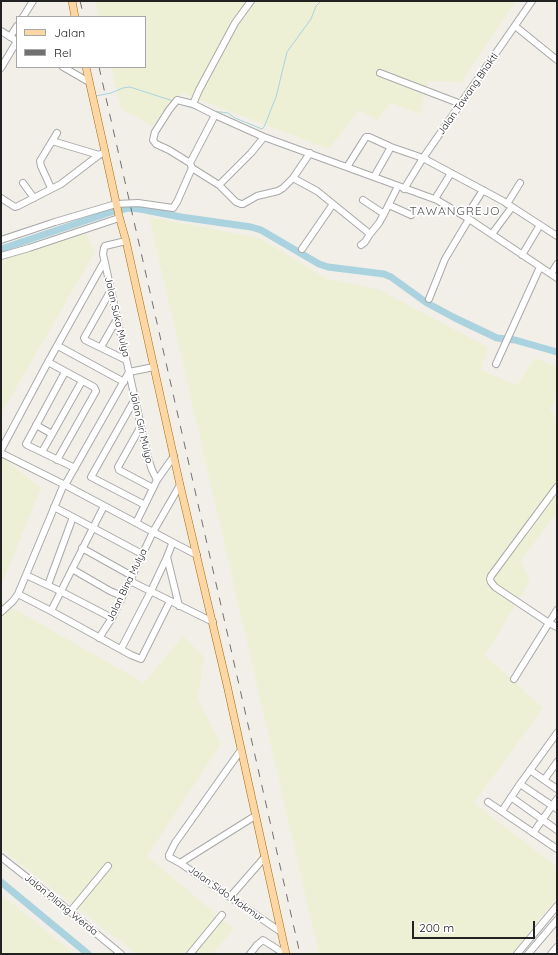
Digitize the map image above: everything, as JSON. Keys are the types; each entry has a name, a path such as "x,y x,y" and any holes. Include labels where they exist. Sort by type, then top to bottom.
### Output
{"main road":[{"path":"72,1 75,16"},
{"path":"86,68 93,97 102,154 126,241 180,485 213,622 286,954"}],"street":[{"path":"24,16 34,1"},
{"path":"193,104 235,23 251,1"},
{"name":"Jalan Tawang Bhakti","path":"361,245 365,242 378,224 401,187 424,158 532,1"},
{"path":"515,26 557,60"},
{"path":"10,36 16,27"},
{"path":"1,32 16,40"},
{"path":"1,68 16,43"},
{"path":"65,68 89,82"},
{"path":"380,73 461,104"},
{"path":"310,153 293,178 283,188 257,196 244,204 240,204 236,202 219,185 169,150 156,144 153,140 155,132 177,100 193,104 264,137 310,153 435,199 468,218 554,276 557,264"},
{"path":"1,240 116,205 138,203 173,208 215,115"},
{"path":"52,188 40,161 57,133"},
{"path":"219,185 251,153 264,137"},
{"path":"347,167 366,137 369,137 391,147 424,158 509,205 557,236"},
{"path":"52,141 102,154"},
{"path":"374,177 391,147"},
{"path":"1,198 16,207 61,184 102,154"},
{"path":"435,199 451,173"},
{"path":"293,178 317,191 370,234"},
{"path":"23,183 34,198"},
{"path":"492,234 520,183"},
{"path":"429,299 445,259 483,190"},
{"path":"363,200 384,214"},
{"path":"302,249 334,204"},
{"path":"389,205 411,215"},
{"path":"1,256 119,217"},
{"path":"522,255 540,225"},
{"path":"1,450 104,262 102,254 104,248 126,241"},
{"name":"Jalan Suka Mulya","path":"104,262 129,372"},
{"path":"496,364 540,267"},
{"path":"111,290 84,338 85,340 126,360"},
{"path":"102,347 117,319"},
{"path":"58,346 124,382"},
{"path":"48,362 94,387 96,391 57,460"},
{"path":"1,612 18,594 64,484 75,468 129,372 154,367"},
{"path":"65,372 26,444 75,468"},
{"name":"Jalan Giri Mulyo","path":"129,372 150,465 157,480"},
{"path":"42,452 82,381"},
{"path":"135,399 91,477 144,505"},
{"path":"36,425 52,434"},
{"path":"141,426 118,467 119,470 153,488"},
{"path":"1,453 64,484 197,555"},
{"path":"136,523 157,480 174,456"},
{"name":"Jalan Bina Mulya","path":"99,638 112,618 152,532 180,485"},
{"path":"557,487 490,579 495,587 557,627"},
{"path":"54,506 142,554"},
{"path":"51,611 104,506"},
{"path":"48,585 73,517"},
{"path":"121,650 151,591 172,542"},
{"path":"82,548 151,591 213,622"},
{"path":"166,557 179,606"},
{"path":"72,569 110,592 122,596"},
{"path":"26,575 112,618"},
{"path":"18,594 121,650 141,659 170,601"},
{"path":"514,679 557,610"},
{"path":"502,811 557,733"},
{"name":"Jalan Sido Makmur","path":"241,750 175,843 169,857 282,932"},
{"path":"544,780 557,762"},
{"path":"530,770 557,788"},
{"path":"520,784 554,808"},
{"path":"511,797 557,830"},
{"path":"533,833 554,808 557,799"},
{"path":"488,802 557,849"},
{"path":"180,863 255,816"},
{"name":"Jalan Pilang Werda","path":"1,858 70,912 120,954"},
{"path":"230,898 264,858"},
{"path":"70,912 108,866"},
{"path":"557,906 519,952 527,954 557,920"},
{"path":"190,954 222,915"},
{"path":"250,954 263,940 286,954"},
{"path":"552,954 557,947"}],"green space":[{"path":"95,1 516,1 461,82 428,81 420,114 391,103 377,120 359,110 329,149 182,93 152,126 121,109 111,68 146,68 146,16 99,16"},
{"path":"149,217 259,238 327,279 378,289 488,347 481,370 517,385 535,358 557,367 557,394 550,409 557,421 557,516 555,514 521,561 530,581 485,655 543,708 474,803 557,867 557,898 512,954 319,954"},
{"path":"86,233 95,252 1,414 1,258"},
{"path":"1,456 41,488 1,586"},
{"path":"1,601 144,683 183,636 204,657 198,699 221,744 147,856 234,929 212,954 137,954 1,849"},
{"path":"1,894 74,954 1,954"}],"waterway":[{"path":"213,111 228,113 235,118 262,129 264,127 276,97 287,52 311,19 316,6 321,1"},
{"path":"96,96 130,87 173,101"},
{"path":"184,105 198,110"},
{"path":"1,249 114,211 129,208 251,227 261,230 319,264 328,267 384,274 391,277 427,303 497,338 515,340 557,352"},
{"path":"1,882 88,954"}],"railway":[{"path":"80,1 84,16"},
{"path":"99,68 300,954"}],"district":[{"name":"TAWANGREJO","path":"455,211"}]}
